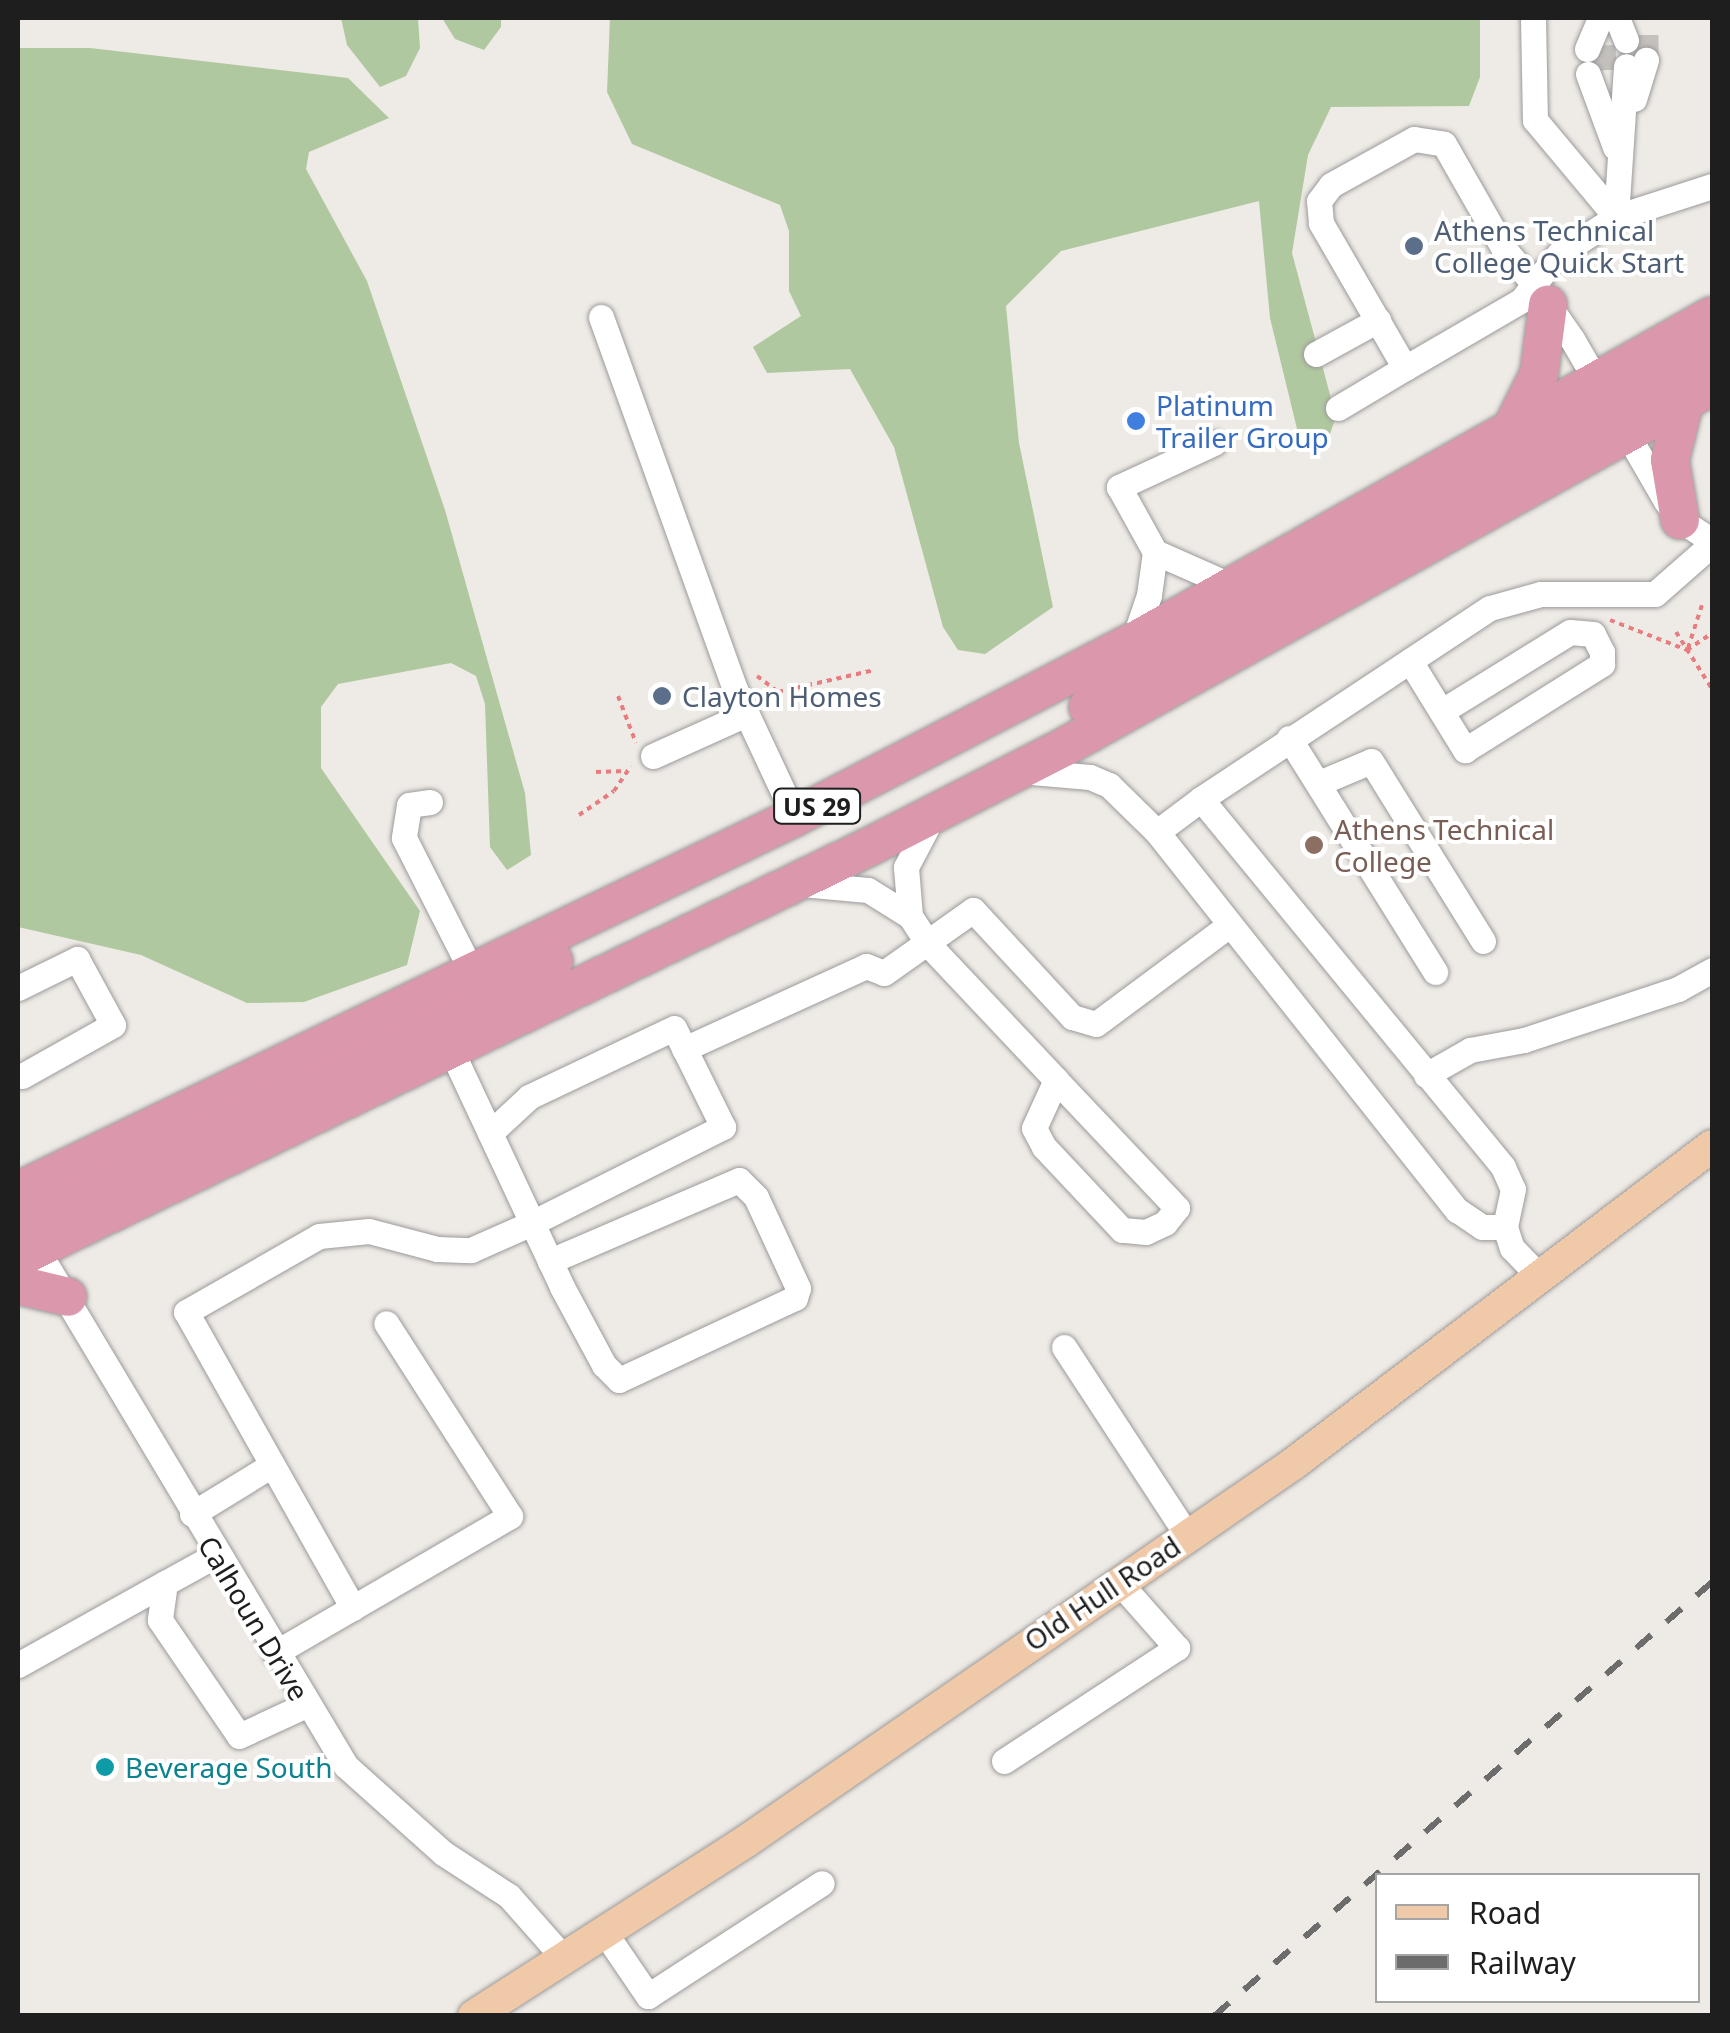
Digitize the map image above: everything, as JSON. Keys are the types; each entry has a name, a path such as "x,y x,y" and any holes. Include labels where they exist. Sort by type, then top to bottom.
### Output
{"highway":[{"path":"1510,432 1539,374 1541,295"},
{"name":"US 29","path":"21,1227 452,1052 1018,771 1612,409 1712,316"},
{"path":"980,790 1021,748 1200,637 1712,352"},
{"path":"1680,520 1670,460 1698,394"},
{"name":"US 29","path":"21,1227 474,974 795,817 1132,642 1510,432 1698,394"},
{"path":"21,1227 430,1031 584,944 646,890"},
{"path":"18,1285 68,1298"}],"main road":[{"name":"Old Hull Road","path":"474,2016 745,1842 1187,1534 1540,1277 1712,1146"}],"street":[{"path":"1533,18 1535,120 1616,217"},
{"path":"1603,18 1617,47 1616,217"},
{"path":"1617,47 1617,152"},
{"path":"1156,832 1288,738 1511,598 1654,594 1712,543 1680,520 1541,295 1504,249 1444,144 1414,139 1331,186 1319,201 1321,223 1406,368"},
{"path":"1541,295 1558,255 1616,217 1712,186"},
{"path":"1338,408 1522,300 1541,295"},
{"path":"601,317 746,714 795,817"},
{"path":"1316,354 1378,320"},
{"path":"1214,443 1119,488 1155,552 1232,586"},
{"path":"1132,642 1149,595 1155,552"},
{"path":"1410,661 1465,750 1602,664 1592,634 1570,632 1442,711"},
{"path":"642,756 746,714"},
{"path":"1288,738 1320,783 1435,972"},
{"path":"1320,783 1370,761 1483,941"},
{"path":"1018,771 1090,776 1128,799 1457,1210 1482,1227 1505,1227"},
{"path":"1200,800 1511,1181 1505,1227 1512,1248 1540,1277"},
{"path":"430,802 409,805 404,838 474,974"},
{"path":"910,916 906,867 934,814"},
{"path":"795,884 868,890 910,916 928,944 1177,1208 1165,1223 1146,1232 1122,1230 1044,1147 1034,1128 1056,1080"},
{"path":"684,1049 866,966 884,973 973,910 1072,1017 1096,1024 1228,926"},
{"path":"18,988 77,959 113,1024 22,1076"},
{"path":"1426,1075 1470,1050 1524,1040 1678,989 1712,970"},
{"path":"353,1608 186,1312 320,1236 369,1230 437,1250 471,1250 532,1224 723,1127 674,1028 529,1097 490,1133"},
{"path":"452,1052 550,1262 604,1365 618,1380 795,1298 798,1288 756,1197 738,1180 550,1262"},
{"name":"Calhoun Drive","path":"21,1227 68,1298 306,1705 362,1786 444,1854 509,1896 562,1956"},
{"path":"275,1653 510,1516 386,1323"},
{"path":"1064,1347 1187,1534"},
{"path":"192,1514 272,1465"},
{"path":"18,1665 216,1555"},
{"path":"1004,1761 1177,1648 1118,1581"},
{"path":"165,1583 160,1620 238,1736 306,1705"},
{"path":"603,1930 648,1996 822,1882"}],"path":[{"path":"1687,650 1702,605"},
{"path":"1614,619 1622,630 1687,650 1712,634"},
{"path":"1676,632 1712,689"},
{"path":"753,673 778,692 875,670"},
{"path":"579,815 614,791 642,756 618,696"},
{"path":"596,772 628,771"}],"green space":[{"path":"341,18 418,18 420,48 406,76 380,87 347,45"},
{"path":"442,18 501,18 501,27 484,50 455,39"},
{"path":"610,18 1480,18 1480,77 1469,106 1331,107 1308,155 1292,253 1336,417 1326,445 1299,437 1270,318 1259,201 1061,251 1006,306 1019,443 1053,607 985,654 958,650 943,627 894,447 850,369 767,373 753,347 801,316 789,291 789,231 780,205 632,144 607,92"},
{"path":"18,48 90,48 348,78 389,118 309,152 306,169 367,281 445,510 525,793 531,855 507,870 490,847 485,704 476,676 451,663 338,684 321,707 321,768 420,911 407,965 304,1002 247,1003 141,955 18,927"}],"tunnel":[{"path":"1646,34 1646,60"},
{"path":"1603,45 1604,71"}],"railway":[{"path":"1378,1873 1712,1582"},
{"path":"1214,2016 1375,1876"}],"place":[{"name":"Athens Technical College Quick Start","path":"1414,246"},
{"name":"Platinum Trailer Group","path":"1136,421"},
{"name":"Clayton Homes","path":"662,696"},
{"name":"Athens Technical College","path":"1314,845"},
{"name":"Beverage South","path":"105,1767"}]}
